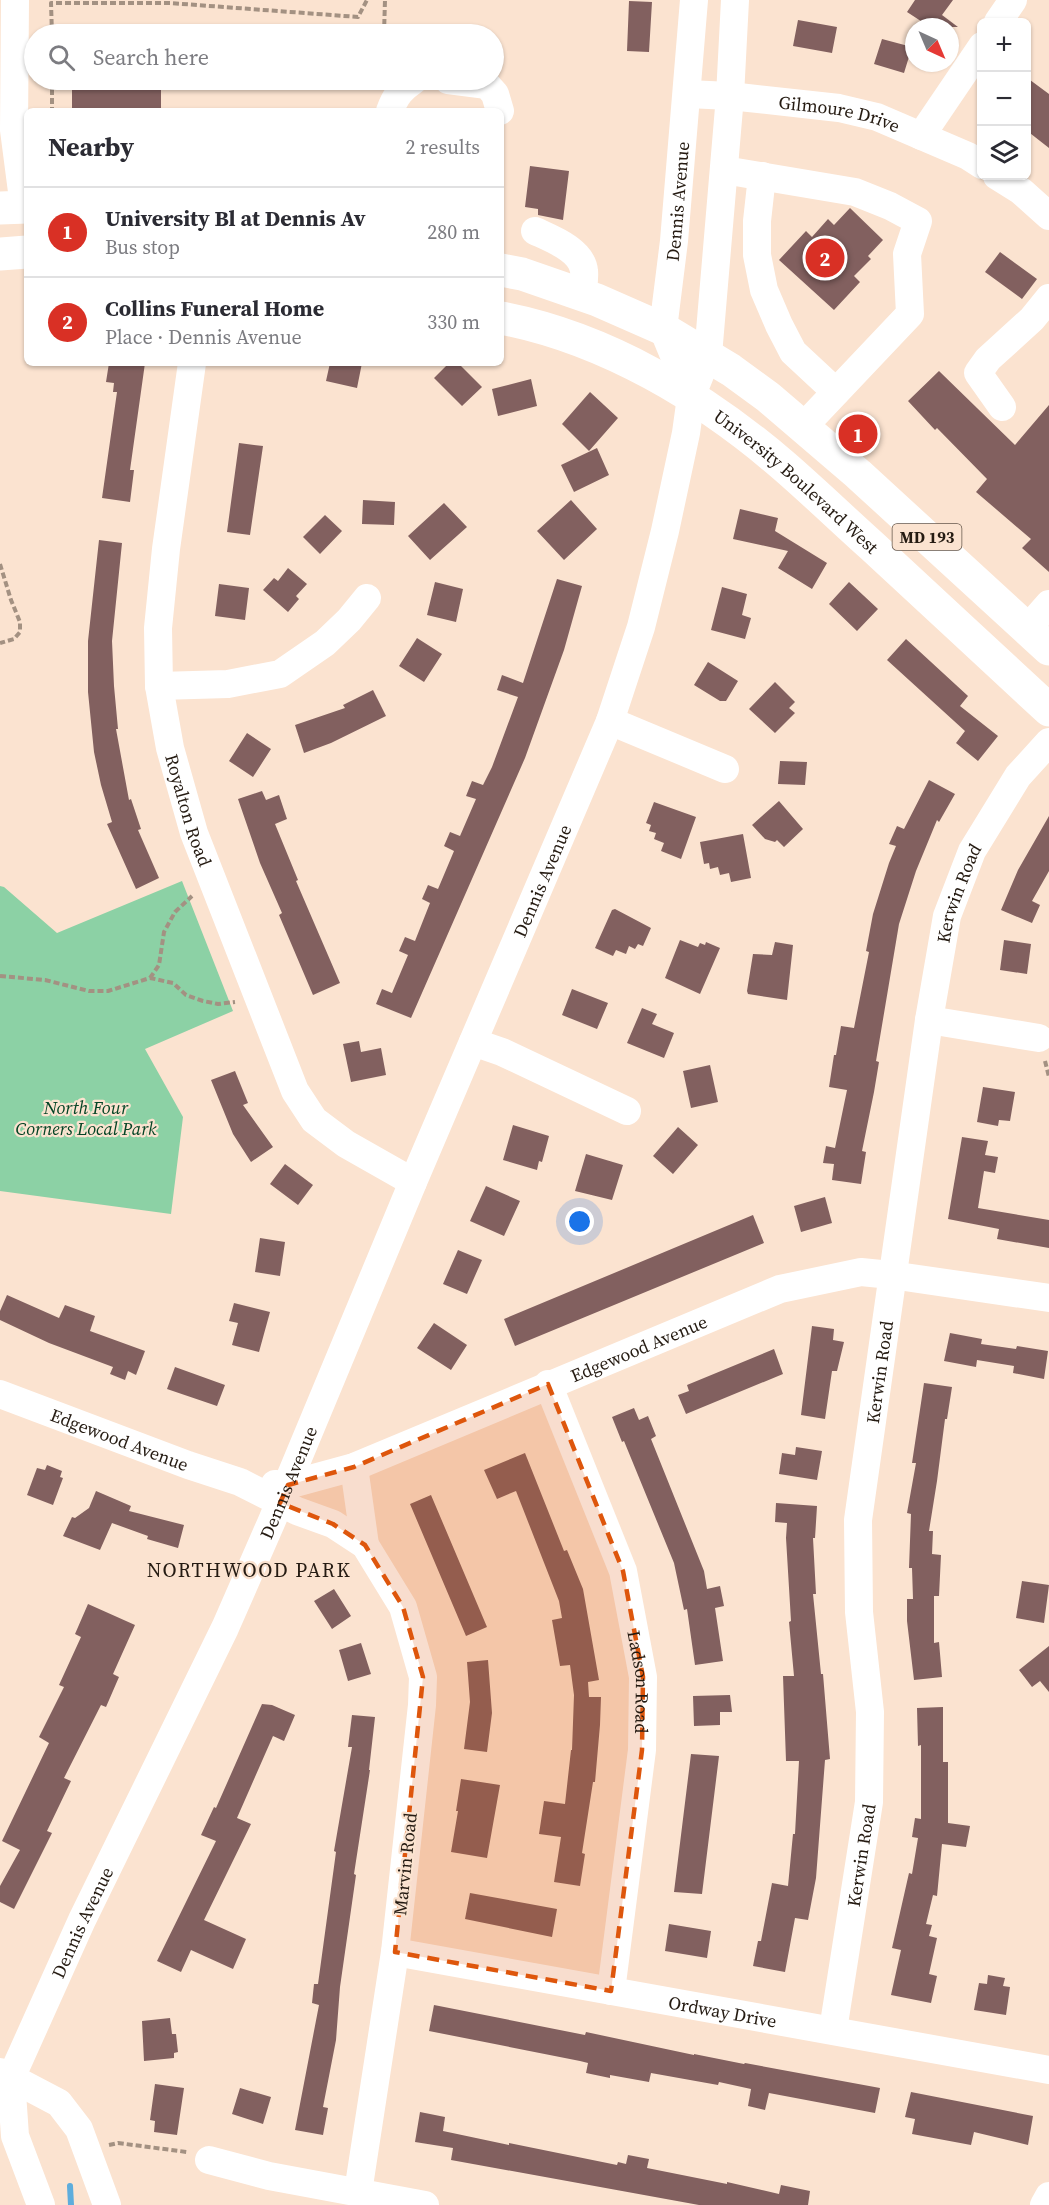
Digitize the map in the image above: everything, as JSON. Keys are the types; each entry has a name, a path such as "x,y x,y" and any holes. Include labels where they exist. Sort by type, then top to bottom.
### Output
{"main road":[{"path":"0,254 24,252"},
{"name":"MD 193","path":"504,271 522,274 582,295 663,329 708,355 768,397 803,427 1038,639"},
{"name":"University Boulevard West","path":"504,319 529,323 578,340 622,359 691,397 722,418 784,465 1049,710"}],"street":[{"path":"15,0 21,130 17,207"},
{"name":"Dennis Avenue","path":"691,397 663,329 688,94 694,0"},
{"name":"Dennis Avenue","path":"5,2075 225,1628 284,1494 413,1182 610,722 644,616 676,476 691,397 708,355 730,96 735,0"},
{"path":"1001,18 1013,0"},
{"path":"921,136 977,52"},
{"path":"391,108 401,90"},
{"path":"491,90 500,108"},
{"name":"Gilmoure Drive","path":"688,94 730,96 838,108 877,117 968,156 977,162"},
{"path":"724,170 855,192 890,206 918,221 907,254 910,314 803,427"},
{"path":"762,176 757,221 757,255 764,290 794,352 836,392"},
{"path":"1003,180 1021,191 1049,216"},
{"path":"535,231 561,244 582,261 585,278 582,295"},
{"path":"1002,407 978,373 988,359 1032,319 1049,298"},
{"name":"Royalton Road","path":"192,366 166,549 159,628 159,686 170,748 194,833 296,1091 314,1120 346,1144 413,1182"},
{"path":"159,686 228,684 280,674 325,644 349,620 367,597"},
{"path":"1038,639 1049,604"},
{"path":"610,722 725,769"},
{"name":"Kerwin Road","path":"833,2030 869,1802 870,1712 859,1612 858,1520 929,1020 947,916 972,851 1018,776 1049,742"},
{"path":"929,1020 1039,1038"},
{"path":"473,1042 502,1052 627,1111"},
{"name":"Edgewood Avenue","path":"0,1394 188,1465 284,1494 354,1467 780,1288 861,1272 1049,1298"},
{"name":"Ladson Road","path":"548,1384 623,1571 643,1677 642,1750 611,1991"},
{"name":"Marvin Road","path":"354,1467 365,1545 403,1607 423,1677 422,1705 395,1952 357,2193"},
{"name":"Marvin Road","path":"284,1494 365,1545"},
{"name":"Ordway Drive","path":"395,1952 1049,2070"},
{"path":"5,2075 15,2136 41,2205"},
{"path":"5,2075 59,2103 79,2129 107,2205"},
{"path":"202,2157 269,2176 425,2205"},
{"path":"1044,2205 1049,2196"}],"path":[{"path":"52,24 51,3 200,2 358,17 367,0"},
{"path":"384,24 385,0"},
{"path":"52,90 52,108"},
{"path":"0,564 10,600 20,622 20,632 14,639 0,643"},
{"path":"150,978 159,965 164,932 174,912 192,896"},
{"path":"0,976 45,980 89,991 108,991 150,978 173,983 186,995 218,1004 234,1002 256,993"},
{"path":"103,2147 117,2143 202,2157"}],"highlighted area":[{"path":"548,1384 623,1571 643,1677 642,1750 611,1991 395,1952 423,1677 403,1607 365,1545 333,1524 280,1503 288,1485 354,1467"}],"green space":[{"name":"North Four Corners Local Park","path":"182,881 233,1011 145,1049 183,1117 171,1214 0,1191 0,886 57,933"}],"building":[{"path":"915,0 953,0 942,15 946,18 916,18 907,12"},
{"path":"629,1 652,2 649,52 627,51"},
{"path":"798,20 837,27 832,53 793,46"},
{"path":"882,39 905,45 904,73 874,64"},
{"path":"1031,81 1049,94 1049,148 1031,134"},
{"path":"72,90 161,90 161,108 72,108"},
{"path":"530,166 569,171 563,220 538,215 538,209 525,207"},
{"path":"850,208 883,240 868,256 871,259 854,276 860,282 834,310 779,260 806,231 812,237 828,219 834,225"},
{"path":"1000,252 1037,279 1022,299 985,272"},
{"path":"109,366 145,366 130,470 134,470 130,502 102,498 117,392 113,392 114,383 106,382"},
{"path":"329,366 361,366 357,388 326,381"},
{"path":"446,366 461,366 482,387 462,406 434,378"},
{"path":"939,371 1015,445 1049,405 1049,572 1022,548 1031,539 976,492 987,479 908,401"},
{"path":"531,379 537,406 498,416 492,389"},
{"path":"590,392 618,418 589,451 562,424"},
{"path":"239,443 263,446 250,535 227,532"},
{"path":"597,448 609,475 574,492 561,465"},
{"path":"363,500 395,502 394,525 362,524"},
{"path":"571,500 597,529 564,560 537,531"},
{"path":"444,503 467,527 430,560 408,536"},
{"path":"740,509 778,518 775,531 827,563 812,589 778,568 788,551 733,539"},
{"path":"325,515 342,531 320,554 303,537"},
{"path":"99,540 122,543 112,641 118,729 116,729 129,800 131,799 141,829 138,830 159,878 136,889 107,824 112,822 94,752 88,692 88,641"},
{"path":"288,568 307,584 296,596 299,599 288,612 263,590 274,578 278,581"},
{"path":"557,579 582,586 564,650 525,758 411,1018 376,1004 382,989 392,993 408,955 399,951 405,937 415,941 430,903 422,899 428,885 438,889 454,851 444,846 450,832 460,836 476,799 466,796 472,781 483,785 492,767 518,697 497,690 502,675 523,683"},
{"path":"435,582 463,589 456,622 427,615"},
{"path":"849,582 878,609 857,631 829,604"},
{"path":"219,584 249,588 245,620 215,616"},
{"path":"722,587 747,594 742,615 751,618 745,639 711,630"},
{"path":"417,638 442,654 424,682 399,666"},
{"path":"906,639 968,696 960,706 998,736 978,761 956,743 965,731 887,660"},
{"path":"708,662 738,681 726,701 720,701 694,685"},
{"path":"775,682 795,702 789,708 795,713 775,733 749,709"},
{"path":"373,690 386,716 331,743 304,753 295,725 345,708 343,705"},
{"path":"247,733 271,749 253,777 229,761"},
{"path":"780,761 807,762 805,785 778,784"},
{"path":"929,780 955,794 939,822 937,820 916,871 899,924 876,1061 879,1062 862,1151 866,1152 861,1184 832,1180 834,1164 823,1163 826,1146 835,1148 847,1090 829,1087 841,1026 854,1028 869,952 866,951 873,914 896,846 889,844 897,826 904,829"},
{"path":"262,791 266,800 279,795 287,819 275,824 298,880 296,881 340,983 313,995 279,915 282,913 260,863 238,799"},
{"path":"779,801 803,829 784,847 777,840 775,842 765,839 752,825"},
{"path":"654,802 696,817 681,859 661,851 664,843 654,839 656,833 649,831 651,825 646,823"},
{"path":"1049,816 1049,871 1032,901 1040,905 1032,923 1001,910 1018,870"},
{"path":"743,834 751,878 731,882 729,873 720,875 718,867 710,869 709,863 704,864 700,842"},
{"path":"615,909 651,928 643,946 638,944 635,949 629,946 626,954 616,950 613,956 595,948 612,910"},
{"path":"680,940 698,947 700,943 705,945 706,942 720,948 700,994 665,978"},
{"path":"1004,940 1031,944 1027,974 1000,970"},
{"path":"775,942 793,945 787,1000 748,994 747,991 753,954 772,955"},
{"path":"572,989 608,1003 597,1029 562,1015"},
{"path":"642,1008 657,1014 652,1024 674,1033 664,1058 627,1043"},
{"path":"359,1041 361,1052 381,1048 386,1075 351,1082 343,1044"},
{"path":"710,1065 718,1102 691,1108 683,1071"},
{"path":"235,1071 248,1103 243,1105 273,1147 251,1162 233,1134 211,1080"},
{"path":"983,1087 1015,1092 1010,1121 999,1120 998,1126 977,1122"},
{"path":"513,1125 549,1136 542,1162 539,1161 537,1170 503,1160"},
{"path":"678,1127 698,1145 673,1174 653,1156"},
{"path":"962,1137 988,1141 985,1155 998,1157 995,1173 984,1171 978,1208 1049,1220 1049,1248 997,1239 999,1229 948,1219"},
{"path":"586,1154 623,1165 612,1200 575,1191"},
{"path":"285,1164 313,1185 298,1205 270,1184"},
{"path":"486,1186 520,1201 504,1236 470,1221"},
{"path":"825,1197 832,1223 801,1232 794,1206"},
{"path":"753,1215 764,1243 515,1346 504,1319"},
{"path":"260,1238 285,1242 280,1276 255,1272"},
{"path":"458,1250 482,1260 467,1294 443,1284"},
{"path":"7,1295 59,1318 65,1305 95,1316 90,1331 145,1351 136,1375 128,1371 125,1380 110,1374 113,1367 49,1343 0,1320 0,1311"},
{"path":"234,1303 270,1312 259,1352 232,1345 238,1323 229,1321"},
{"path":"434,1323 467,1345 451,1370 417,1348"},
{"path":"812,1326 834,1329 833,1340 844,1342 837,1371 832,1371 825,1419 801,1415"},
{"path":"950,1333 982,1339 981,1344 1048,1351 1044,1379 1013,1373 1014,1366 977,1360 976,1367 944,1361"},
{"path":"774,1349 783,1374 686,1414 678,1395 689,1391 687,1385"},
{"path":"175,1367 225,1385 217,1406 167,1389"},
{"path":"924,1383 952,1387 947,1419 945,1419 929,1531 933,1531 932,1554 941,1555 939,1596 934,1596 934,1643 939,1642 942,1677 914,1680 907,1621 907,1599 913,1599 912,1568 909,1568 911,1514 907,1513 916,1463 912,1463"},
{"path":"634,1408 639,1420 648,1416 656,1436 651,1439 704,1571 707,1589 720,1586 724,1606 715,1608 723,1661 695,1665 687,1609 684,1610 674,1563 612,1417"},
{"path":"796,1447 822,1451 817,1480 779,1474 782,1453 795,1455"},
{"path":"525,1453 564,1551 567,1550 583,1589 599,1680 588,1682 589,1697 601,1697 600,1725 595,1782 593,1782 582,1853 585,1854 580,1886 554,1882 561,1837 539,1834 544,1801 565,1804 572,1750 574,1695 570,1665 560,1666 552,1620 562,1618 559,1601 516,1491 497,1499 484,1470"},
{"path":"47,1465 62,1471 60,1477 63,1478 53,1505 27,1495 37,1468 45,1470"},
{"path":"96,1491 131,1506 129,1511 184,1525 178,1548 147,1539 148,1536 112,1523 100,1550 63,1536 72,1517 75,1518 89,1508"},
{"path":"431,1495 487,1627 466,1636 410,1504"},
{"path":"776,1503 817,1506 815,1538 813,1538 816,1594 813,1594 830,1759 825,1760 816,1878 808,1920 795,1918 785,1972 753,1966 758,1941 761,1941 772,1883 788,1886 793,1834 795,1834 799,1761 786,1761 783,1676 794,1676 789,1622 791,1621 787,1523 775,1522"},
{"path":"1022,1581 1049,1585 1044,1623 1016,1618"},
{"path":"334,1589 351,1616 332,1629 314,1601"},
{"path":"88,1604 135,1625 113,1674 119,1677 106,1707 101,1705 64,1778 71,1781 47,1831 52,1833 14,1909 0,1902 0,1886 20,1850 2,1841 49,1743 39,1737 64,1687 59,1685 81,1637 75,1634"},
{"path":"361,1643 371,1674 348,1681 339,1650"},
{"path":"1049,1646 1049,1692 1040,1681 1032,1687 1019,1670"},
{"path":"488,1660 492,1713 487,1752 464,1749 470,1702 467,1662"},
{"path":"730,1695 732,1712 720,1712 720,1725 694,1726 693,1696"},
{"path":"262,1704 272,1705 295,1715 284,1741 273,1736 237,1818 251,1824 204,1920 246,1939 233,1969 191,1950 181,1972 157,1961 216,1841 201,1835 214,1807 216,1808"},
{"path":"943,1707 943,1762 948,1762 948,1823 970,1826 966,1847 942,1844 937,1896 933,1895 926,1924 932,1925 929,1936 937,1938 929,1974 937,1976 931,2003 891,1995 901,1950 892,1948 909,1873 912,1874 918,1838 912,1837 915,1818 921,1819 921,1745 918,1746 917,1708"},
{"path":"352,1715 375,1717 370,1770 340,1987 336,2040 323,2107 328,2108 323,2135 295,2130 319,2005 312,2003 314,1984 318,1984 336,1852 334,1851 352,1747 348,1747"},
{"path":"691,1754 719,1756 702,1894 674,1892"},
{"path":"461,1779 500,1785 487,1858 451,1852"},
{"path":"470,1893 557,1909 552,1937 465,1919"},
{"path":"669,1924 711,1931 707,1958 665,1951"},
{"path":"988,1975 1005,1978 1003,1986 1010,1987 1006,2015 974,2010 979,1983 987,1984"},
{"path":"434,2005 585,2035 586,2032 694,2055 880,2088 875,2113 769,2093 765,2110 748,2106 751,2089 719,2082 718,2085 651,2073 649,2082 586,2073 588,2063 429,2031"},
{"path":"170,2018 172,2034 176,2034 178,2052 174,2053 174,2058 144,2061 142,2021"},
{"path":"155,2084 184,2088 177,2135 154,2132 155,2121 150,2120"},
{"path":"240,2088 271,2097 263,2124 232,2114"},
{"path":"911,2092 1033,2116 1028,2145 974,2132 971,2145 912,2134 915,2119 905,2117"},
{"path":"420,2112 445,2117 443,2131 509,2145 509,2143 617,2165 618,2162 626,2164 628,2155 649,2159 647,2168 727,2184 727,2182 779,2194 781,2185 810,2191 808,2205 699,2205 451,2160 453,2148 415,2142"}],"waterway":[{"path":"70,2186 71,2205"}],"place":[{"name":"Collins Funeral Home","path":"825,258"},
{"name":"University Bl at Dennis Av","path":"858,434"}],"district":[{"name":"NORTHWOOD PARK","path":"249,1570"}]}
